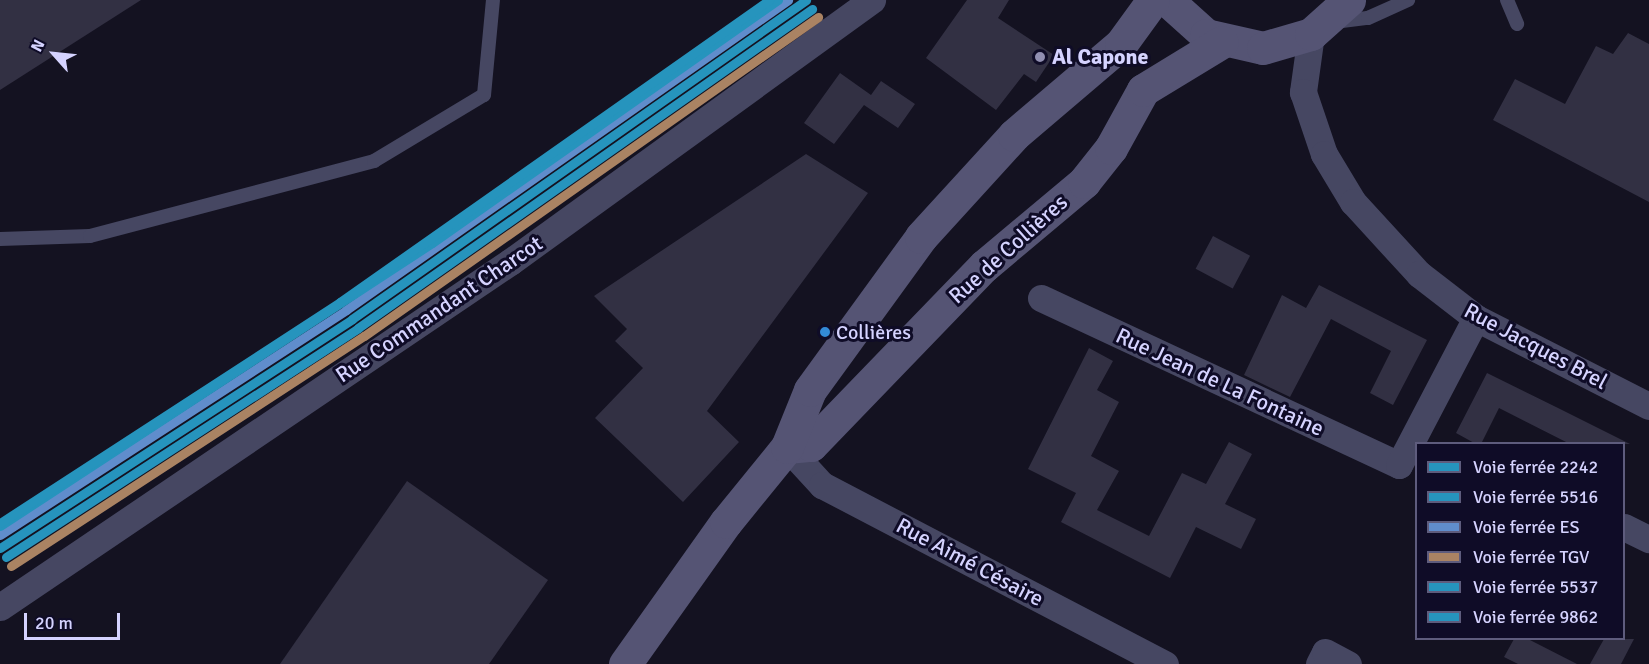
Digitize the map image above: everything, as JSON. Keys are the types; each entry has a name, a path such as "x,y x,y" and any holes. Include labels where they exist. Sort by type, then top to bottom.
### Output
{"main road":[{"path":"625,664 726,522 787,447 810,390 921,237 1014,135 1121,44 1152,0"},
{"path":"1167,0 1191,26 1222,42 1263,48 1330,19"},
{"name":"Rue de Collières","path":"787,447 811,445 984,266 1084,182 1111,148 1143,90 1190,57 1222,42"}],"street":[{"name":"Rue Commandant Charcot","path":"0,607 510,262 872,0"},
{"name":"Rue Jacques Brel","path":"1330,19 1303,92 1324,154 1353,202 1419,274 1476,318 1649,406"},
{"name":"Rue Jean de La Fontaine","path":"1041,298 1408,470 1415,454"},
{"name":"Rue Jean de La Fontaine","path":"1421,442 1476,318"},
{"name":"Rue Aimé Césaire","path":"787,447 822,485 1165,664"},
{"path":"1625,528 1649,539"}],"lane":[{"path":"0,239 90,236 374,161 484,95 493,0"},
{"path":"1330,19 1368,18 1408,0"},
{"path":"1507,0 1516,24"}],"building":[{"path":"0,0 141,0 0,90"},
{"path":"967,0 1009,0 998,18 1054,55 1036,82 1024,74 996,110 926,58"},
{"path":"1628,33 1649,44 1649,202 1493,120 1515,79 1565,104 1596,46 1613,54"},
{"path":"840,73 871,95 881,81 915,104 898,128 864,105 834,144 804,123"},
{"path":"806,154 868,193 707,411 739,442 683,502 595,418 643,368 615,341 627,329 594,296"},
{"path":"1213,236 1250,256 1233,288 1196,269"},
{"path":"1319,285 1427,340 1393,405 1370,393 1391,351 1331,319 1290,397 1244,375 1282,295 1306,308"},
{"path":"1089,348 1113,361 1097,390 1119,402 1091,456 1119,471 1097,510 1149,536 1182,473 1206,484 1229,442 1252,454 1225,504 1256,519 1241,549 1196,527 1170,578 1061,522 1076,493 1028,469"},
{"path":"1487,373 1630,444 1625,444 1625,442 1566,442 1499,408 1482,442 1472,442 1456,433"},
{"path":"407,481 548,580 489,664 280,664"},
{"path":"1634,639 1621,664 1590,664 1603,640"},
{"path":"1513,640 1530,640 1577,664 1518,664 1504,657"}],"rail line":[{"name":"9862","path":"0,523 340,302 769,0"},
{"name":"5537","path":"0,526 432,243 778,0"},
{"name":"ES","path":"0,535 346,310 788,0"},
{"name":"2242","path":"0,548 352,319 806,0"},
{"name":"5516","path":"6,557 358,328 812,9"},
{"name":"TGV","path":"11,566 364,336 818,17"}],"place":[{"name":"Al Capone","path":"1040,57"},
{"name":"Collières","path":"825,332"}]}
